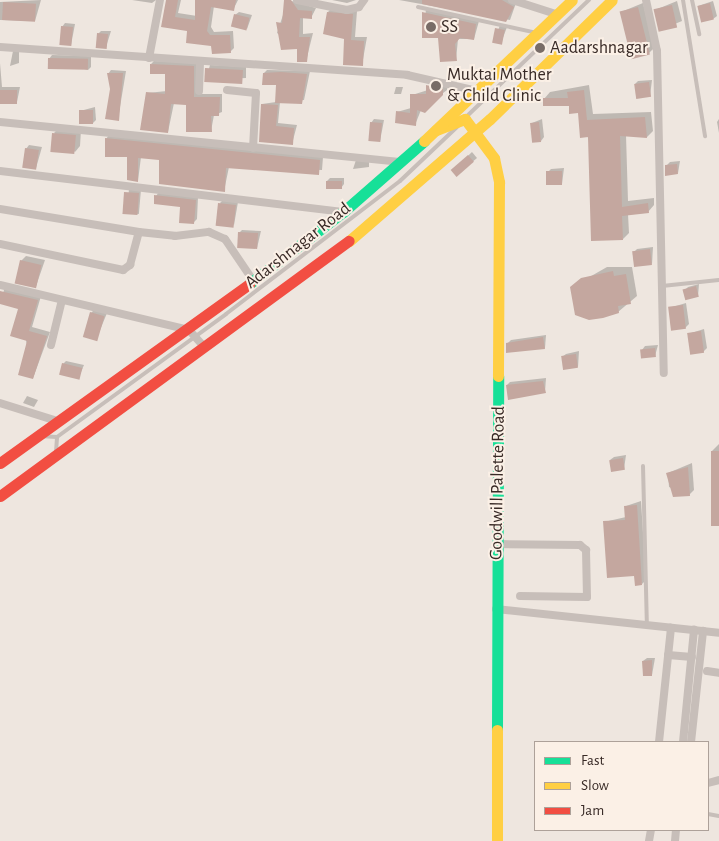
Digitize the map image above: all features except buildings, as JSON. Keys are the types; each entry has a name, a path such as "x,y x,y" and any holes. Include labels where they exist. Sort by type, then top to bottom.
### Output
{"main road":[{"name":"Adarshnagar Road","path":"0,463 54,420 192,333 343,212 402,162 572,0"},
{"name":"Adarshnagar Road","path":"0,496 360,233 490,119 612,0"},
{"path":"434,130 465,119"},
{"name":"Goodwill Palette Road","path":"465,119 494,158 499,182 498,544 496,609 497,841"}],"street":[{"path":"149,58 160,0"},
{"path":"297,0 347,10 359,7 364,0"},
{"path":"512,0 556,14"},
{"path":"646,0 657,51 664,373"},
{"path":"0,47 407,75 478,91"},
{"path":"199,91 200,61"},
{"path":"227,90 256,93 253,148"},
{"path":"0,122 402,162"},
{"path":"0,170 343,212"},
{"path":"0,209 139,232 175,236 196,230 219,233 254,282"},
{"path":"0,244 122,270 130,266 139,232"},
{"path":"0,285 192,333 205,348"},
{"path":"51,345 62,300"},
{"path":"0,403 54,420"},
{"path":"498,544 580,545 586,550 587,597 520,596"},
{"path":"496,609 719,633"},
{"path":"659,741 671,628"},
{"path":"683,741 694,630"},
{"path":"691,741 703,631"},
{"path":"668,655 692,657"},
{"path":"707,671 719,673"}],"lane":[{"path":"34,436 57,437 192,333 400,181 590,0"},
{"path":"683,0 705,136"},
{"path":"692,0 699,34"},
{"path":"418,7 537,32"},
{"path":"662,286 719,280"},
{"path":"55,456 57,437"},
{"path":"643,466 647,625"}],"traffic: fast":[{"path":"249,284 343,212 424,141"},
{"path":"497,730 498,376"}],"traffic: slow":[{"path":"424,141 572,0"},
{"path":"349,241 490,119 612,0"},
{"path":"436,130 465,119 494,158 499,182 498,376"},
{"path":"497,730 497,841"}],"traffic: jam":[{"path":"0,496 349,241"},
{"path":"0,463 249,284"}],"place":[{"name":"SS","path":"431,27"},
{"name":"Aadarshnagar","path":"540,48"},
{"name":"Muktai Mother & Child Clinic","path":"436,86"}]}
